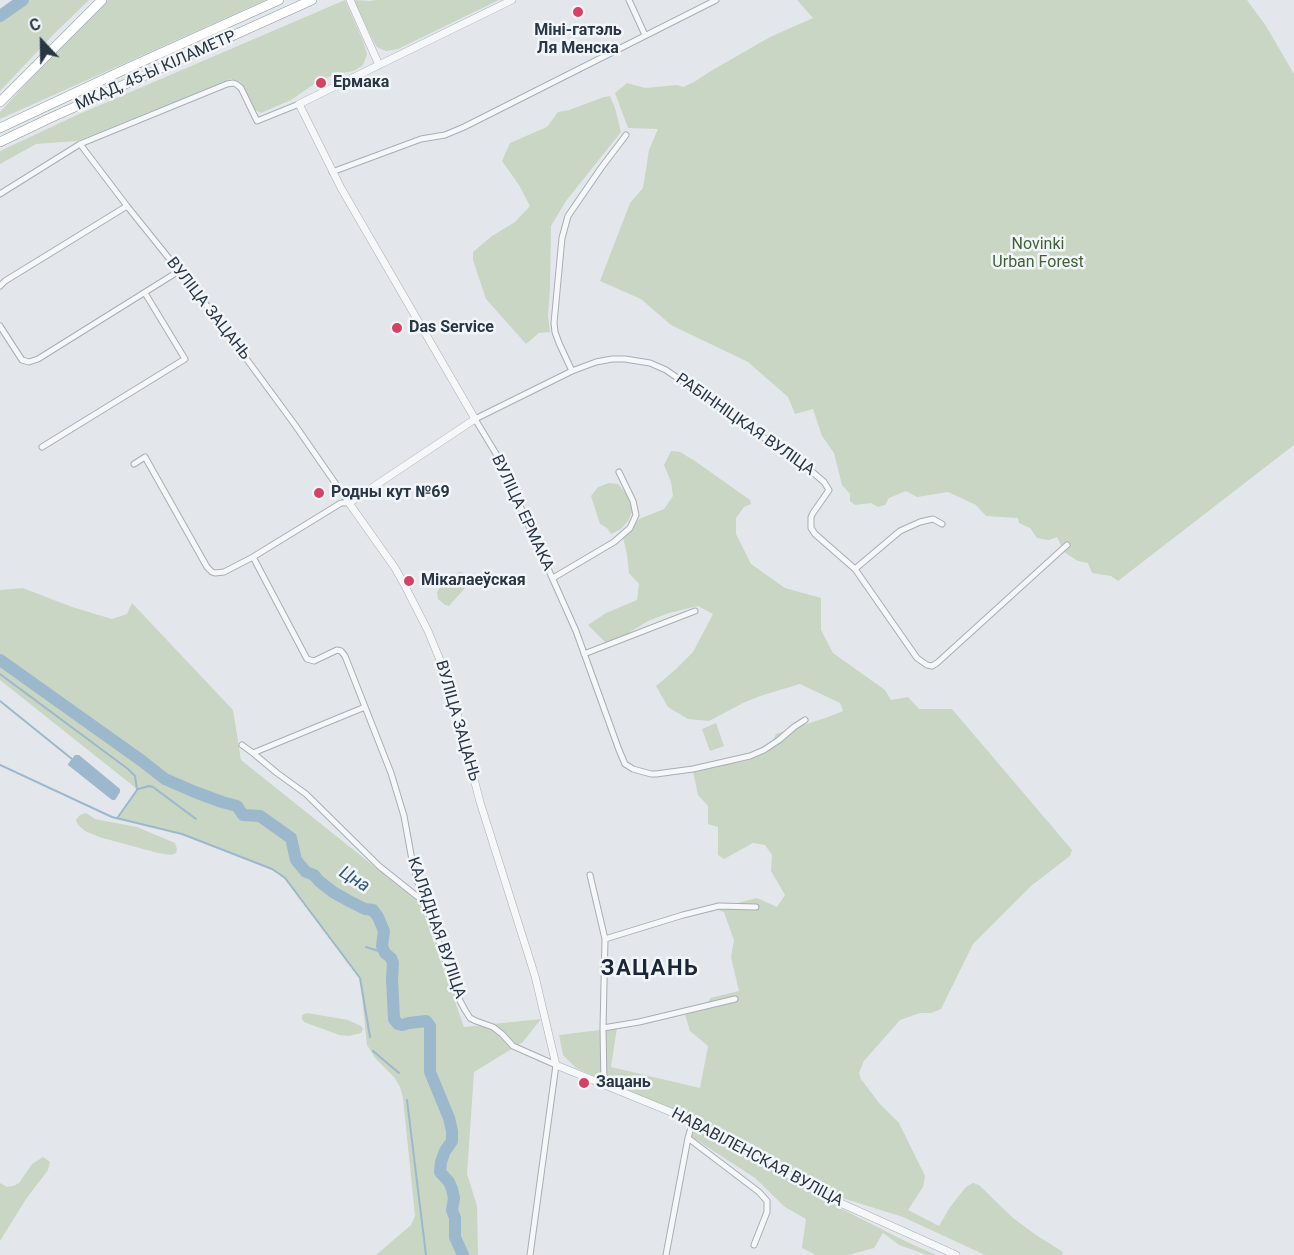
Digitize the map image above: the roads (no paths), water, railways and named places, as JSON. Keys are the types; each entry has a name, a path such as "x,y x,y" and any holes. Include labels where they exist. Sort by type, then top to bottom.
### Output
{"highway":[{"path":"0,102 102,0"},
{"name":"МКАД, 45-Ы КІЛАМЕТР","path":"0,128 279,0"},
{"name":"МКАД, 45-Ы КІЛАМЕТР","path":"0,142 312,0"}],"street":[{"path":"350,0 379,65"},
{"path":"0,194 80,144 233,83 241,87 257,121 299,104 512,0"},
{"path":"629,0 645,35"},
{"path":"332,172 421,139 445,135 464,127 716,0"},
{"name":"ВУЛІЦА ЕРМАКА","path":"299,104 332,172 498,457 576,631 625,764 651,774 668,773 750,756 764,750 805,720"},
{"path":"572,371 559,343 554,323 562,238 568,216 626,135"},
{"name":"ВУЛІЦА ЗАЦАНЬ","path":"80,144 212,312 390,560 428,631 449,682 483,813 535,976 556,1065 530,1255"},
{"path":"0,286 127,206"},
{"path":"0,326 22,360 28,362 38,359 179,271"},
{"path":"42,447 185,359 145,293"},
{"name":"РАБІННІЦКАЯ ВУЛІЦА","path":"475,419 572,371 596,362 625,359 650,363 666,370 824,482 829,490 811,517 811,528 855,569 917,658 927,665 932,666 937,663 1067,545"},
{"path":"134,464 145,457 207,567 212,572 219,573 253,557 341,503 350,503 475,419"},
{"path":"553,578 614,542 630,528 636,515 633,501 619,472"},
{"path":"855,569 900,531 933,519 942,524"},
{"name":"КАЛЯДНАЯ ВУЛІЦА","path":"253,557 307,659 314,661 336,650 341,651 345,656 391,773 404,816 412,860 424,902 458,997 470,1018 493,1028 513,1046 556,1065"},
{"path":"584,654 695,611"},
{"path":"253,753 364,707"},
{"path":"242,745 306,794 379,866 424,902"},
{"path":"590,875 605,939 604,1085"},
{"path":"605,939 719,906 756,907"},
{"path":"603,1028 639,1022 735,999"},
{"name":"НАВАВІЛЕНСКАЯ ВУЛІЦА","path":"556,1065 693,1121 836,1201 956,1255"},
{"path":"666,1255 693,1121"},
{"path":"688,1138 759,1192 766,1201 767,1212 754,1245"}],"water":[{"path":"75,755 79,755 120,789 115,800 68,765"}],"waterway":[{"name":"Цна","path":"0,16 23,0"},
{"name":"Цна","path":"0,660 165,779 237,806 243,815 260,816 291,838 296,860 306,872 314,875 333,892 365,909 373,910 384,931 382,946 393,963 394,1019 402,1025 426,1021 430,1026 430,1072 452,1131 452,1141 445,1151 440,1172 452,1189 455,1237 463,1255"},
{"path":"0,674 135,776 137,790 118,817"},
{"path":"0,701 72,759"},
{"path":"0,765 112,817 182,834 272,869 285,878 360,978 370,1037"},
{"path":"138,789 153,787 196,819"},
{"path":"366,947 385,953"},
{"path":"373,1051 399,1073"},
{"path":"407,1100 426,1255"}],"place":[{"name":"Міні-гатэль Ля Менска","path":"578,12"},
{"name":"Ермака","path":"321,83"},
{"name":"Das Service","path":"397,328"},
{"name":"Родны кут №69","path":"319,493"},
{"name":"Мікалаеўская","path":"409,581"},
{"name":"Зацань","path":"584,1083"}],"district":[{"name":"ЗАЦАНЬ","path":"650,969"}],"park label":[{"name":"Novinki Urban Forest","path":"1038,254"}]}
